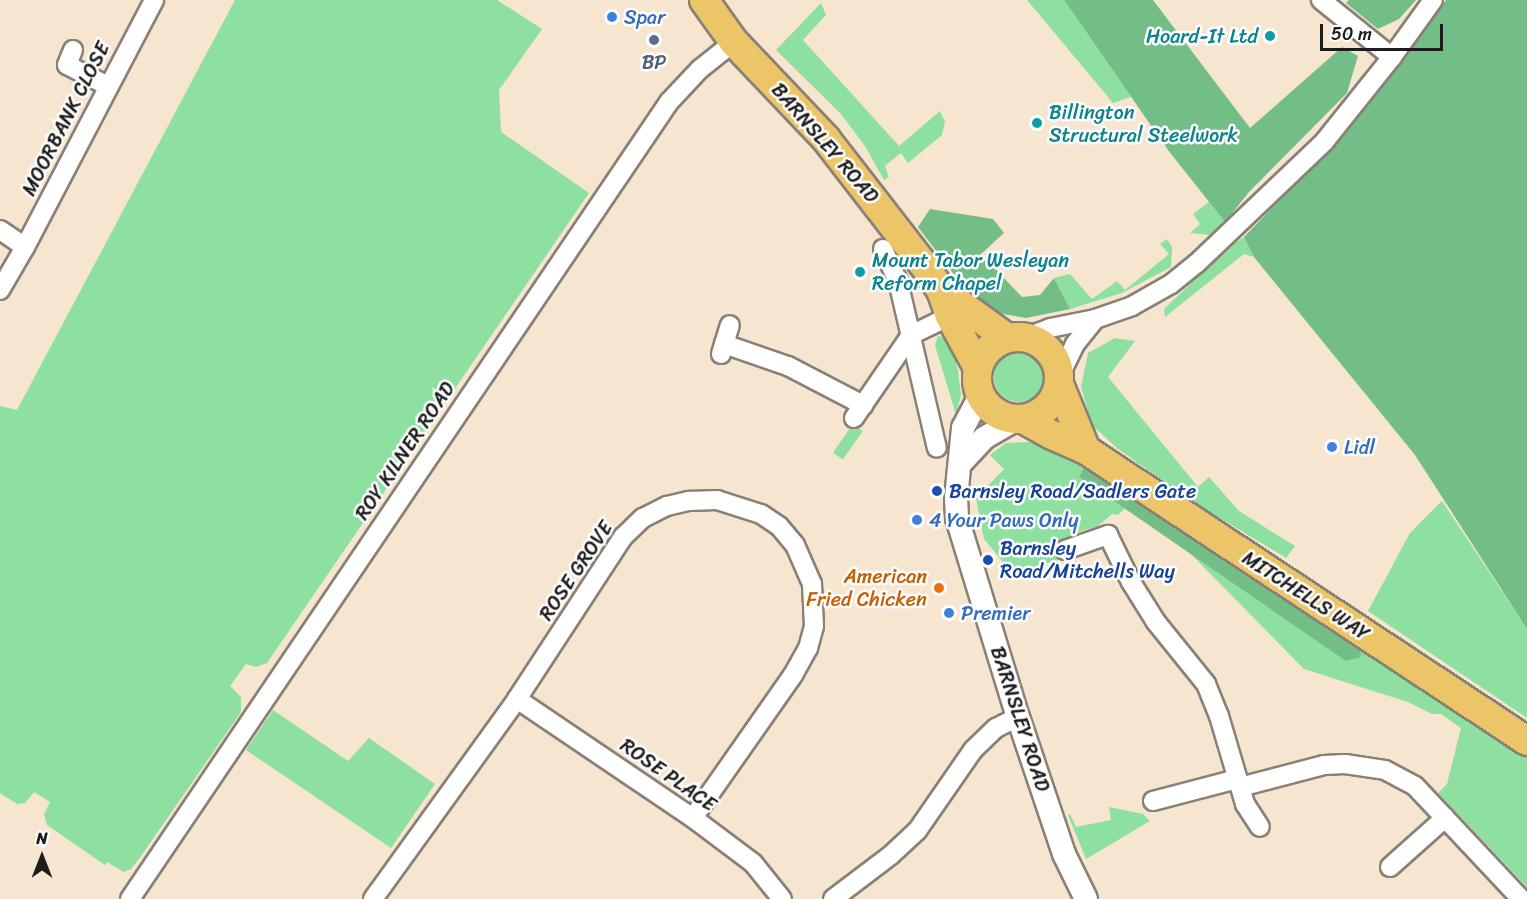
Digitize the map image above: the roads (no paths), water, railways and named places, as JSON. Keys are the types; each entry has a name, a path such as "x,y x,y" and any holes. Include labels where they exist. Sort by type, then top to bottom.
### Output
{"main road":[{"name":"BARNSLEY ROAD","path":"704,0 734,42 826,139 877,202 945,303 979,382"},
{"name":"BARNSLEY ROAD","path":"945,303 1016,338"},
{"path":"1059,380 1051,403 1043,410 1020,419 997,414 979,382 988,349 1016,338 1037,341 1053,356 1059,380 1086,450"},
{"name":"MITCHELLS WAY","path":"1020,419 1086,450 1527,741"}],"street":[{"name":"MOORBANK CLOSE","path":"0,290 25,247 154,0"},
{"path":"1321,0 1392,57"},
{"path":"1016,338 1095,319 1132,306 1171,284 1241,224 1324,142 1392,57 1433,0"},
{"name":"ROY KILNER ROAD","path":"130,899 669,102 700,69 734,42"},
{"path":"73,50 67,65 108,86"},
{"path":"0,230 25,247"},
{"path":"883,249 898,281 937,448"},
{"path":"730,325 722,350 788,366 858,411 911,335 945,303"},
{"path":"1059,380 1075,344 1095,319"},
{"name":"BARNSLEY ROAD","path":"979,382 963,428 956,498 957,518 1018,717 1064,854 1086,899"},
{"path":"960,464 984,438 1020,419"},
{"name":"ROSE GROVE","path":"373,899 517,699 623,537 643,518 667,506 689,501 717,500 761,514 779,526 795,545 806,566 815,607 814,627 808,648 793,675 693,818"},
{"path":"1065,550 1108,535 1131,582 1156,622 1206,684 1220,716 1245,804 1260,827"},
{"name":"ROSE PLACE","path":"517,699 693,818 753,863 782,899"},
{"path":"832,899 891,855 917,831 973,750 996,728 1018,717"},
{"path":"1153,801 1324,765 1364,765 1385,770 1415,786 1521,899"},
{"path":"1390,867 1445,818"}],"place":[{"name":"Spar","path":"612,17"},
{"name":"Hoard-It Ltd","path":"1270,36"},
{"name":"BP","path":"654,40"},
{"name":"Billington Structural Steelwork","path":"1037,123"},
{"name":"Mount Tabor Wesleyan Reform Chapel","path":"860,272"},
{"name":"Lidl","path":"1332,447"},
{"name":"Barnsley Road/Sadlers Gate","path":"937,491"},
{"name":"4 Your Paws Only","path":"917,520"},
{"name":"Barnsley Road/Mitchells Way","path":"988,560"},
{"name":"American Fried Chicken","path":"939,588"},
{"name":"Premier","path":"949,613"}]}
